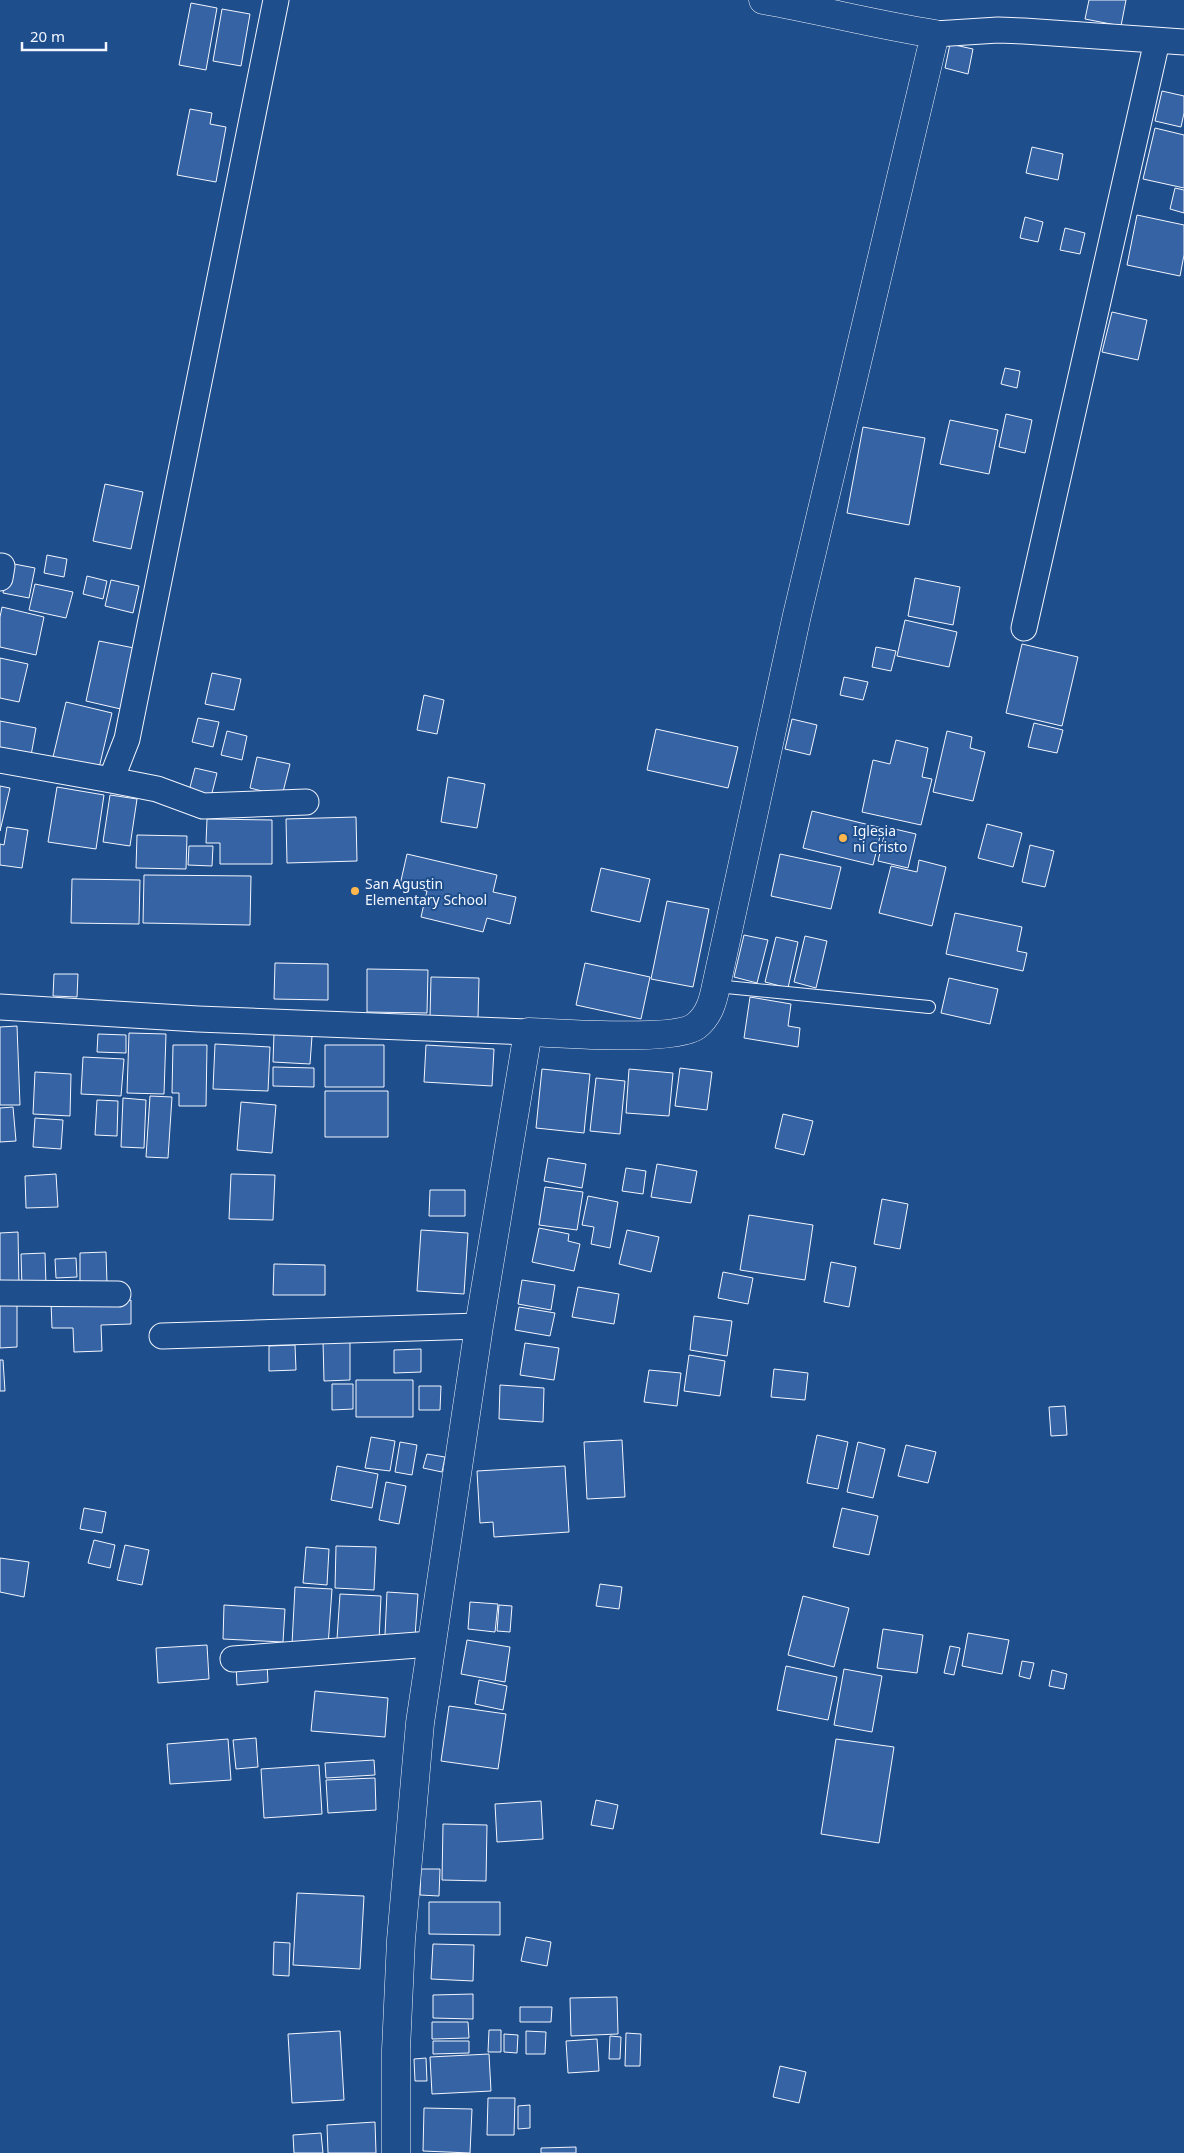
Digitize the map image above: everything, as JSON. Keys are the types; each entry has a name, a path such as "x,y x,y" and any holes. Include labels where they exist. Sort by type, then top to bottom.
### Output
{"street":[{"path":"111,780 131,721 276,0"},
{"path":"778,1 935,34 998,30 1184,42"},
{"path":"0,1007 198,1018 641,1036 673,1033 695,1028 707,1016 716,986 797,615 935,34"},
{"path":"1024,628 1157,41"},
{"path":"0,760 157,789 202,806 306,802"},
{"path":"396,2153 396,2050 402,1931 420,1724 479,1326 528,1032"},
{"path":"0,1293 118,1294"},
{"path":"162,1336 479,1326"},
{"path":"233,1658 431,1644"}],"lane":[{"path":"716,986 929,1007"}],"building":[{"path":"1089,0 1126,0 1121,26 1085,19"},
{"path":"191,3 217,8 206,70 179,65"},
{"path":"222,9 250,14 241,66 213,61"},
{"path":"950,44 973,49 968,74 945,68"},
{"path":"1162,91 1184,96 1184,113 1181,127 1155,121"},
{"path":"190,109 212,113 210,124 226,127 216,182 177,175"},
{"path":"1155,128 1184,135 1184,188 1143,179"},
{"path":"1032,147 1063,154 1058,180 1026,173"},
{"path":"1175,188 1184,190 1184,213 1170,209"},
{"path":"1137,215 1184,225 1184,255 1180,276 1127,265"},
{"path":"1025,217 1043,222 1038,242 1020,238"},
{"path":"1065,228 1085,233 1080,254 1060,250"},
{"path":"1112,312 1147,320 1138,360 1102,352"},
{"path":"1005,368 1020,371 1017,388 1001,384"},
{"path":"1006,414 1032,420 1025,453 999,447"},
{"path":"950,420 998,430 989,474 940,464"},
{"path":"863,427 925,438 909,525 847,513"},
{"path":"105,484 143,492 131,549 93,541"},
{"path":"47,555 67,559 64,577 44,573"},
{"path":"9,563 35,568 29,598 3,593"},
{"path":"87,576 107,581 103,599 83,594"},
{"path":"915,578 960,587 953,625 908,616"},
{"path":"111,580 139,586 133,613 105,606"},
{"path":"35,584 73,592 66,618 29,610"},
{"path":"2,607 44,617 36,655 0,647"},
{"path":"905,620 957,632 949,667 897,656"},
{"path":"99,641 139,649 125,710 86,701"},
{"path":"1022,644 1078,657 1062,726 1006,713"},
{"path":"876,647 896,651 891,671 872,667"},
{"path":"0,658 28,664 19,702 0,698"},
{"path":"212,673 241,679 234,710 205,704"},
{"path":"844,677 868,682 863,700 840,695"},
{"path":"424,695 444,700 437,734 417,730"},
{"path":"66,702 112,713 99,768 53,757"},
{"path":"198,718 219,722 213,747 192,742"},
{"path":"792,719 817,725 810,755 785,749"},
{"path":"0,721 36,728 30,761 0,755"},
{"path":"1034,723 1063,730 1057,753 1028,747"},
{"path":"656,729 738,747 728,788 647,770"},
{"path":"227,731 247,736 242,760 221,755"},
{"path":"947,731 972,737 970,748 985,752 973,801 933,792"},
{"path":"896,740 928,748 922,777 932,779 921,825 862,812 873,760 890,764"},
{"path":"257,757 290,764 282,796 250,788"},
{"path":"195,768 217,773 211,797 189,791"},
{"path":"448,777 485,784 477,828 441,822"},
{"path":"0,786 10,788 0,831"},
{"path":"57,787 104,795 96,849 48,842"},
{"path":"110,795 137,799 130,846 103,842"},
{"name":"Iglesia ni Cristo","path":"812,811 882,828 873,865 803,848"},
{"path":"356,817 357,861 287,863 286,819"},
{"path":"207,819 272,820 272,864 220,864 220,843 206,843"},
{"path":"987,824 1022,833 1013,867 978,858"},
{"path":"7,827 28,830 22,868 0,865 0,844 4,845"},
{"path":"886,827 916,834 908,868 878,861"},
{"path":"137,835 187,836 186,869 136,868"},
{"path":"1030,845 1054,851 1045,887 1022,882"},
{"path":"189,846 213,846 212,866 188,865"},
{"path":"407,854 497,875 493,892 516,897 510,924 487,918 483,932 421,917 427,891 400,885"},
{"path":"780,854 841,867 831,909 771,896"},
{"path":"919,860 946,867 932,926 879,913 891,866 917,872"},
{"path":"601,868 650,879 640,922 591,911"},
{"path":"144,875 251,876 250,925 143,923"},
{"path":"72,879 140,880 139,924 71,923"},
{"path":"667,901 709,909 693,987 651,979"},
{"path":"955,913 1022,927 1017,951 1027,953 1023,971 946,954"},
{"path":"744,935 768,940 757,983 734,977"},
{"path":"805,936 827,941 816,988 794,982"},
{"path":"776,937 798,942 788,988 765,982"},
{"path":"275,963 328,964 328,1000 274,999"},
{"path":"585,963 650,977 641,1019 576,1005"},
{"path":"367,969 428,970 427,1013 367,1012"},
{"path":"54,974 78,974 77,997 53,996"},
{"path":"431,977 479,978 478,1018 430,1017"},
{"path":"949,978 998,989 990,1024 941,1013"},
{"path":"750,997 791,1004 788,1026 800,1028 798,1047 744,1038"},
{"path":"17,1026 20,1105 0,1105 0,1027"},
{"path":"129,1033 166,1034 164,1094 127,1093"},
{"path":"274,1033 312,1036 310,1064 273,1062"},
{"path":"98,1034 126,1035 126,1053 97,1052"},
{"path":"215,1044 270,1047 268,1091 213,1089"},
{"path":"173,1045 207,1045 206,1106 179,1106 179,1093 172,1093"},
{"path":"325,1045 384,1045 384,1087 325,1087"},
{"path":"426,1045 494,1049 492,1086 424,1082"},
{"path":"83,1057 124,1059 121,1096 81,1094"},
{"path":"273,1067 314,1068 314,1087 273,1086"},
{"path":"680,1068 712,1072 707,1110 675,1106"},
{"path":"542,1069 590,1074 584,1133 536,1128"},
{"path":"629,1069 673,1073 669,1116 626,1113"},
{"path":"35,1072 71,1074 70,1116 33,1114"},
{"path":"596,1078 625,1081 620,1134 590,1131"},
{"path":"325,1091 388,1091 388,1137 325,1137"},
{"path":"150,1096 172,1097 168,1158 146,1157"},
{"path":"123,1098 146,1100 144,1148 121,1147"},
{"path":"97,1100 118,1101 117,1136 95,1135"},
{"path":"241,1102 276,1105 272,1153 237,1150"},
{"path":"13,1107 16,1141 0,1142 0,1108"},
{"path":"783,1114 813,1121 804,1155 775,1148"},
{"path":"35,1118 63,1120 61,1149 33,1147"},
{"path":"548,1158 586,1164 582,1188 544,1181"},
{"path":"657,1164 697,1171 691,1203 651,1197"},
{"path":"626,1168 646,1171 643,1194 622,1191"},
{"path":"56,1174 58,1207 26,1208 25,1176"},
{"path":"231,1174 275,1175 273,1220 229,1219"},
{"path":"545,1187 583,1192 577,1230 539,1225"},
{"path":"430,1190 465,1190 465,1216 429,1216"},
{"path":"588,1196 618,1202 610,1248 591,1244 594,1227 582,1225"},
{"path":"882,1199 908,1204 900,1249 874,1244"},
{"path":"749,1215 813,1225 805,1280 740,1270"},
{"path":"539,1228 569,1234 568,1241 580,1244 574,1271 532,1262"},
{"path":"421,1230 468,1233 464,1294 417,1291"},
{"path":"627,1230 659,1237 651,1272 619,1264"},
{"path":"18,1232 19,1287 0,1287 0,1233"},
{"path":"106,1252 107,1284 80,1285 80,1253"},
{"path":"45,1253 46,1286 22,1287 21,1254"},
{"path":"76,1258 77,1277 56,1278 55,1259"},
{"path":"831,1262 856,1267 849,1307 824,1302"},
{"path":"274,1264 325,1265 325,1295 273,1295"},
{"path":"723,1272 753,1278 748,1304 718,1298"},
{"path":"522,1280 555,1285 551,1310 518,1304"},
{"path":"578,1287 619,1294 614,1324 572,1317"},
{"path":"17,1298 17,1347 0,1348 0,1299"},
{"path":"131,1300 131,1324 101,1325 102,1351 74,1352 73,1328 52,1328 51,1302"},
{"path":"519,1307 555,1313 550,1336 515,1330"},
{"path":"694,1316 732,1321 727,1356 690,1350"},
{"path":"323,1341 350,1341 350,1380 324,1381"},
{"path":"525,1343 559,1348 554,1380 520,1375"},
{"path":"295,1345 296,1370 269,1371 269,1346"},
{"path":"421,1349 421,1372 394,1373 394,1350"},
{"path":"689,1355 725,1361 720,1396 684,1391"},
{"path":"0,1360 3,1360 5,1391 0,1391"},
{"path":"774,1369 808,1373 805,1400 771,1397"},
{"path":"649,1370 681,1373 677,1406 644,1402"},
{"path":"356,1380 413,1380 413,1417 356,1417"},
{"path":"332,1384 353,1384 353,1409 332,1410"},
{"path":"500,1385 544,1388 543,1422 499,1419"},
{"path":"419,1386 441,1386 440,1410 419,1410"},
{"path":"1065,1406 1067,1435 1051,1436 1049,1407"},
{"path":"817,1435 848,1442 838,1489 807,1483"},
{"path":"371,1437 395,1441 390,1471 365,1468"},
{"path":"622,1440 625,1497 587,1499 584,1442"},
{"path":"400,1442 417,1445 412,1475 395,1472"},
{"path":"858,1442 885,1449 873,1498 847,1492"},
{"path":"906,1445 936,1452 928,1483 898,1476"},
{"path":"427,1454 445,1457 442,1472 423,1468"},
{"path":"337,1466 378,1474 372,1508 331,1500"},
{"path":"565,1466 569,1532 494,1537 493,1522 480,1523 477,1471"},
{"path":"386,1482 406,1486 399,1524 379,1520"},
{"path":"84,1508 106,1512 102,1533 80,1529"},
{"path":"842,1508 878,1516 869,1555 833,1547"},
{"path":"94,1540 115,1545 110,1568 88,1563"},
{"path":"125,1545 149,1550 142,1585 117,1580"},
{"path":"336,1546 376,1547 374,1590 335,1588"},
{"path":"306,1547 329,1549 327,1585 303,1583"},
{"path":"0,1558 29,1562 24,1597 0,1592"},
{"path":"600,1584 622,1587 619,1609 596,1606"},
{"path":"295,1587 332,1589 328,1646 292,1644"},
{"path":"387,1592 418,1594 415,1636 385,1635"},
{"path":"340,1594 381,1596 379,1641 337,1639"},
{"path":"803,1596 849,1608 834,1667 788,1655"},
{"path":"470,1602 498,1604 495,1632 468,1629"},
{"path":"224,1605 285,1609 283,1642 223,1639"},
{"path":"499,1605 512,1606 510,1632 497,1631"},
{"path":"883,1629 923,1635 917,1673 877,1668"},
{"path":"968,1633 1009,1640 1002,1674 962,1666"},
{"path":"467,1640 510,1647 505,1682 461,1674"},
{"path":"207,1645 209,1679 158,1683 156,1648"},
{"path":"950,1646 960,1648 954,1675 944,1673"},
{"path":"1022,1661 1034,1663 1030,1679 1019,1676"},
{"path":"267,1663 268,1682 237,1685 236,1665"},
{"path":"786,1666 837,1677 828,1720 777,1710"},
{"path":"844,1669 882,1676 872,1732 834,1725"},
{"path":"1052,1670 1067,1674 1064,1689 1049,1686"},
{"path":"479,1680 507,1686 503,1710 475,1704"},
{"path":"315,1691 388,1698 385,1737 311,1731"},
{"path":"449,1706 506,1714 498,1769 441,1761"},
{"path":"256,1738 258,1767 236,1769 233,1740"},
{"path":"228,1739 231,1780 170,1784 167,1744"},
{"path":"836,1739 894,1747 879,1843 821,1834"},
{"path":"374,1760 375,1775 326,1778 325,1763"},
{"path":"319,1765 322,1814 264,1818 261,1769"},
{"path":"375,1778 376,1810 328,1813 326,1780"},
{"path":"596,1800 618,1805 613,1829 591,1825"},
{"path":"541,1801 543,1839 497,1842 495,1804"},
{"path":"443,1824 487,1825 486,1881 442,1880"},
{"path":"421,1869 440,1869 439,1896 420,1895"},
{"path":"297,1893 364,1896 360,1969 293,1965"},
{"path":"429,1902 500,1902 500,1935 429,1934"},
{"path":"526,1937 551,1942 547,1966 521,1961"},
{"path":"274,1942 290,1943 289,1976 273,1975"},
{"path":"433,1944 474,1945 473,1981 431,1979"},
{"path":"473,1994 473,2019 433,2018 433,1995"},
{"path":"617,1997 618,2034 571,2036 570,1998"},
{"path":"520,2007 552,2007 551,2022 520,2022"},
{"path":"432,2022 468,2022 469,2038 432,2039"},
{"path":"489,2030 501,2030 501,2052 488,2052"},
{"path":"340,2031 344,2100 292,2103 288,2034"},
{"path":"526,2031 546,2032 545,2054 526,2054"},
{"path":"626,2033 641,2034 640,2066 625,2066"},
{"path":"504,2034 518,2035 517,2053 504,2052"},
{"path":"610,2036 621,2037 620,2059 609,2059"},
{"path":"597,2039 599,2071 568,2073 566,2041"},
{"path":"433,2041 469,2041 469,2053 433,2054"},
{"path":"489,2054 491,2091 432,2094 430,2057"},
{"path":"426,2058 427,2081 415,2081 414,2059"},
{"path":"780,2066 806,2072 799,2103 773,2097"},
{"path":"488,2098 515,2098 514,2135 487,2135"},
{"path":"530,2105 530,2128 518,2129 518,2106"},
{"path":"424,2108 472,2109 470,2153 423,2151"},
{"path":"375,2122 376,2153 328,2153 327,2125"},
{"path":"321,2133 323,2153 294,2153 293,2135"},
{"path":"576,2147 576,2153 541,2153 541,2148"}],"place":[{"name":"Iglesia ni Cristo","path":"843,838"},
{"name":"San Agustin Elementary School","path":"355,891"}]}
